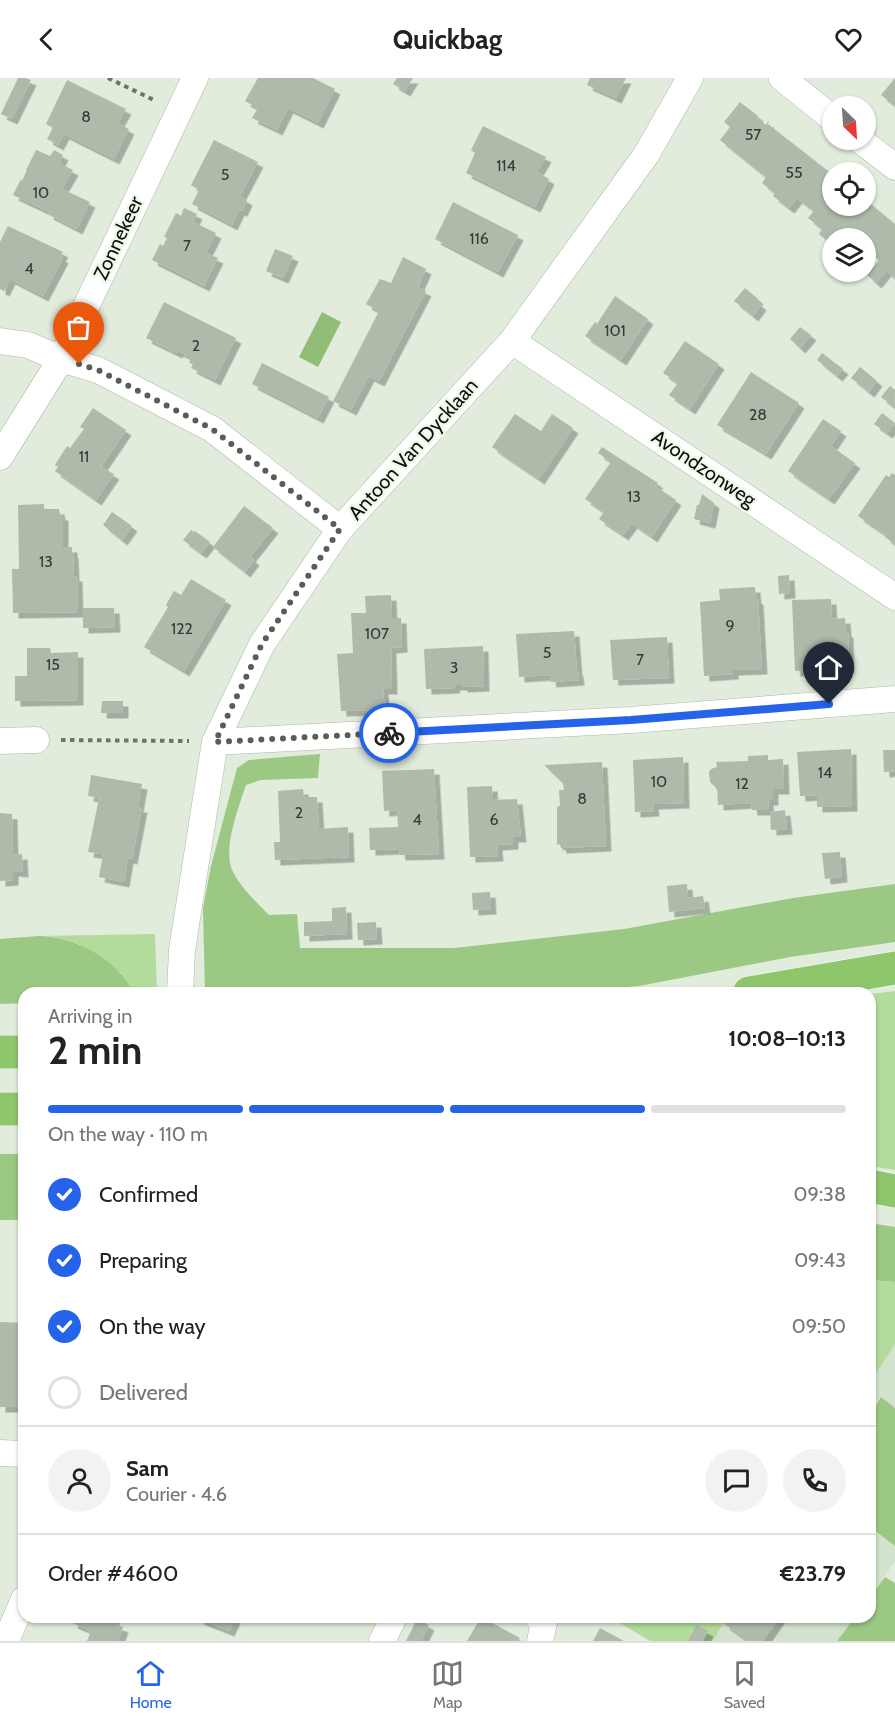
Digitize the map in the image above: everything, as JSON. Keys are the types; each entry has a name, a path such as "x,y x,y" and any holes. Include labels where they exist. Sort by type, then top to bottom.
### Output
{"highway":[{"path":"784,987 895,968"},
{"path":"0,1052 18,1052"},
{"path":"0,1109 18,1109"},
{"path":"876,1187 895,1191"}],"street":[{"name":"Zonnekeer","path":"0,457 61,359 195,78"},
{"name":"Antoon Van Dycklaan","path":"180,987 182,950 215,742 262,644 340,529 512,341 646,155 690,78"},
{"path":"782,78 822,110"},
{"path":"873,150 895,167"},
{"path":"0,341 28,345 61,359 98,370 212,429 340,529"},
{"name":"Avondzonweg","path":"512,341 895,597"},
{"path":"215,742 631,720 895,699"},
{"path":"0,741 36,740"},
{"path":"0,1453 18,1454"},
{"path":"6,1641 18,1613"},
{"path":"382,1641 391,1623"}],"path":[{"path":"108,78 178,112"},
{"path":"36,740 215,742"}],"shaded area":[{"path":"322,312 341,322 318,367 299,357"},
{"path":"320,754 318,778 261,780 246,785 230,844 230,863 235,876 258,904 269,915 297,914 300,948 455,948 624,929 793,898 895,884 895,942 790,957 627,987 205,987 203,908 211,866 237,768 249,760"},
{"path":"155,934 157,987 130,987 122,974 79,944 54,937 39,936"},
{"path":"39,936 61,939 83,946 112,965 130,987 18,987 18,1003 0,1004 0,939"},
{"path":"895,991 895,1170 876,1167 876,993"},
{"path":"0,1154 18,1154 18,1220 0,1220"},
{"path":"876,1224 895,1227 895,1282 876,1280"},
{"path":"876,1280 895,1282 895,1344 876,1374"},
{"path":"895,1344 895,1408 881,1397 876,1406 876,1374"},
{"path":"881,1397 895,1408 895,1546 876,1532 876,1406"},
{"path":"876,1532 895,1546 895,1561 876,1588"},
{"path":"885,1577 895,1583 895,1641 837,1641 850,1623 876,1623 876,1589"},
{"path":"620,1623 724,1623 713,1641 650,1641"},
{"path":"724,1623 850,1623 837,1641 713,1641"}],"building":[{"path":"18,78 31,80 12,119 1,114"},
{"path":"258,78 313,78 335,89 318,123 288,108 277,130 252,118 258,108 245,101"},
{"path":"397,78 413,78 405,91 393,84"},
{"path":"590,78 626,78 616,98 587,85"},
{"path":"895,78 895,106 881,95"},
{"path":"67,80 126,109 118,123 129,129 114,159 64,134 58,145 47,139 53,128 46,124"},
{"path":"740,102 766,125 769,120 768,124 822,166 822,216 876,216 876,208 895,224 895,278 886,271 875,282 876,264 879,260 876,257 876,228 822,229 808,218 814,211 797,198 789,208 773,196 775,193 762,183 766,177 720,140 730,127 724,122"},
{"path":"483,126 546,157 537,172 549,179 535,207 466,173 475,153 471,150"},
{"path":"214,140 258,162 240,196 247,200 232,225 192,204 199,190 191,185"},
{"path":"36,150 50,156 54,150 63,155 59,163 73,170 62,189 90,202 77,229 48,214 49,212 13,195"},
{"path":"453,202 518,235 498,272 435,239"},
{"path":"184,208 197,214 193,222 216,233 206,253 218,258 204,286 152,260 160,244 163,246 167,238 164,237 176,213 181,216"},
{"path":"8,226 63,252 60,256 63,258 43,296 10,279 4,291 0,289 0,242"},
{"path":"275,249 293,256 283,278 266,271"},
{"path":"403,257 426,269 418,287 426,291 379,381 369,376 351,410 333,401 379,311 366,304 380,279 391,283"},
{"path":"745,288 758,299 756,301 761,305 753,316 734,301"},
{"path":"615,296 648,319 621,360 585,336 595,322 597,324"},
{"path":"164,302 236,338 215,380 191,368 194,362 184,357 185,354 178,351 177,353 146,338"},
{"path":"800,327 811,335 800,348 790,339"},
{"path":"685,341 719,364 690,409 669,395 678,383 663,373"},
{"path":"822,353 843,369 837,376 817,360"},
{"path":"262,363 329,397 318,418 252,384"},
{"path":"860,367 877,381 869,392 851,378"},
{"path":"751,372 799,403 766,454 717,425"},
{"path":"890,386 895,390 894,407 881,397"},
{"path":"93,408 126,430 101,467 114,474 96,500 55,471 58,467 55,465 67,446 70,448 84,429 80,427"},
{"path":"882,413 895,423 887,433 874,424"},
{"path":"515,414 541,431 552,414 573,428 539,479 492,447"},
{"path":"823,419 841,431 831,446 855,463 829,499 788,471"},
{"path":"602,447 658,483 655,486 676,500 652,537 632,523 623,535 599,519 604,512 585,499 611,462 598,453"},
{"path":"892,473 895,475 895,544 858,516 886,475 889,477"},
{"path":"702,494 714,503 710,523 694,519"},
{"path":"44,504 44,509 59,509 60,515 63,515 63,547 72,547 74,576 77,576 78,612 13,613 12,569 19,569 18,505"},
{"path":"244,506 273,528 250,557 254,560 245,572 213,547"},
{"path":"112,512 132,526 122,540 103,525"},
{"path":"191,530 210,542 201,553 183,540"},
{"path":"789,575 790,593 779,594 778,576"},
{"path":"191,579 226,600 184,671 144,647 168,607 166,605 174,591 181,595"},
{"path":"755,587 756,599 758,599 762,669 733,670 733,674 704,676 700,602 720,600 719,589"},
{"path":"391,595 392,618 401,618 402,647 391,648 392,689 383,689 385,710 341,711 337,654 353,653 351,613 366,613 365,596"},
{"path":"831,599 832,619 845,618 846,632 848,632 849,668 795,671 792,600"},
{"path":"83,608 114,608 115,627 83,628"},
{"path":"574,631 579,680 551,682 550,675 519,677 516,634"},
{"path":"667,637 669,678 613,680 610,640"},
{"path":"483,646 484,686 455,685 454,688 426,689 424,649"},
{"path":"27,648 50,648 51,653 78,652 78,700 15,701 15,676 27,676"},
{"path":"102,701 123,701 123,713 101,713"},
{"path":"851,749 852,806 817,807 817,795 800,796 797,752"},
{"path":"883,750 895,750 895,771 884,772"},
{"path":"768,755 768,760 783,759 784,789 773,789 773,800 768,800 769,810 752,810 751,803 718,805 717,786 710,782 709,772 717,767 716,762 748,761 748,756"},
{"path":"683,757 684,803 653,804 654,811 635,812 633,760"},
{"path":"602,762 606,846 561,848 560,844 557,845 557,807 560,806 559,790 564,790 563,783 544,765"},
{"path":"434,769 439,854 400,855 399,849 370,850 369,828 398,827 397,810 384,811 382,771"},
{"path":"91,775 142,784 138,807 142,807 132,859 128,858 124,882 99,877 103,854 88,852 99,798 88,796"},
{"path":"492,786 493,800 517,799 521,837 513,837 513,844 497,845 498,856 470,857 467,787"},
{"path":"303,789 304,797 317,797 319,829 348,827 349,857 275,860 274,842 280,842 278,791"},
{"path":"785,810 787,829 771,830 770,812"},
{"path":"0,813 12,814 13,855 22,854 23,872 13,871 13,880 0,881"},
{"path":"840,852 842,877 825,879 822,853"},
{"path":"687,884 688,898 703,896 705,908 669,912 667,886"},
{"path":"490,892 491,909 473,910 472,893"},
{"path":"346,907 347,934 304,936 304,922 332,921 332,908"},
{"path":"376,922 377,939 358,940 357,923"},
{"path":"0,1322 18,1323 18,1407 0,1407"},
{"path":"72,1623 112,1623 123,1627 118,1641 87,1641 91,1631"},
{"path":"208,1623 233,1623 229,1631"},
{"path":"415,1623 429,1625 421,1641 406,1641"},
{"path":"478,1623 492,1623 520,1638 518,1641 467,1641"},
{"path":"776,1623 763,1641 748,1641 724,1624"},
{"path":"696,1625 708,1631 703,1641 688,1641"},
{"path":"600,1628 624,1641 593,1641"}],"way so far":[{"path":"79,364 98,370 212,429 340,529 262,644 215,742 389,733"}],"route":[{"path":"389,733 631,720 829,704"}]}
